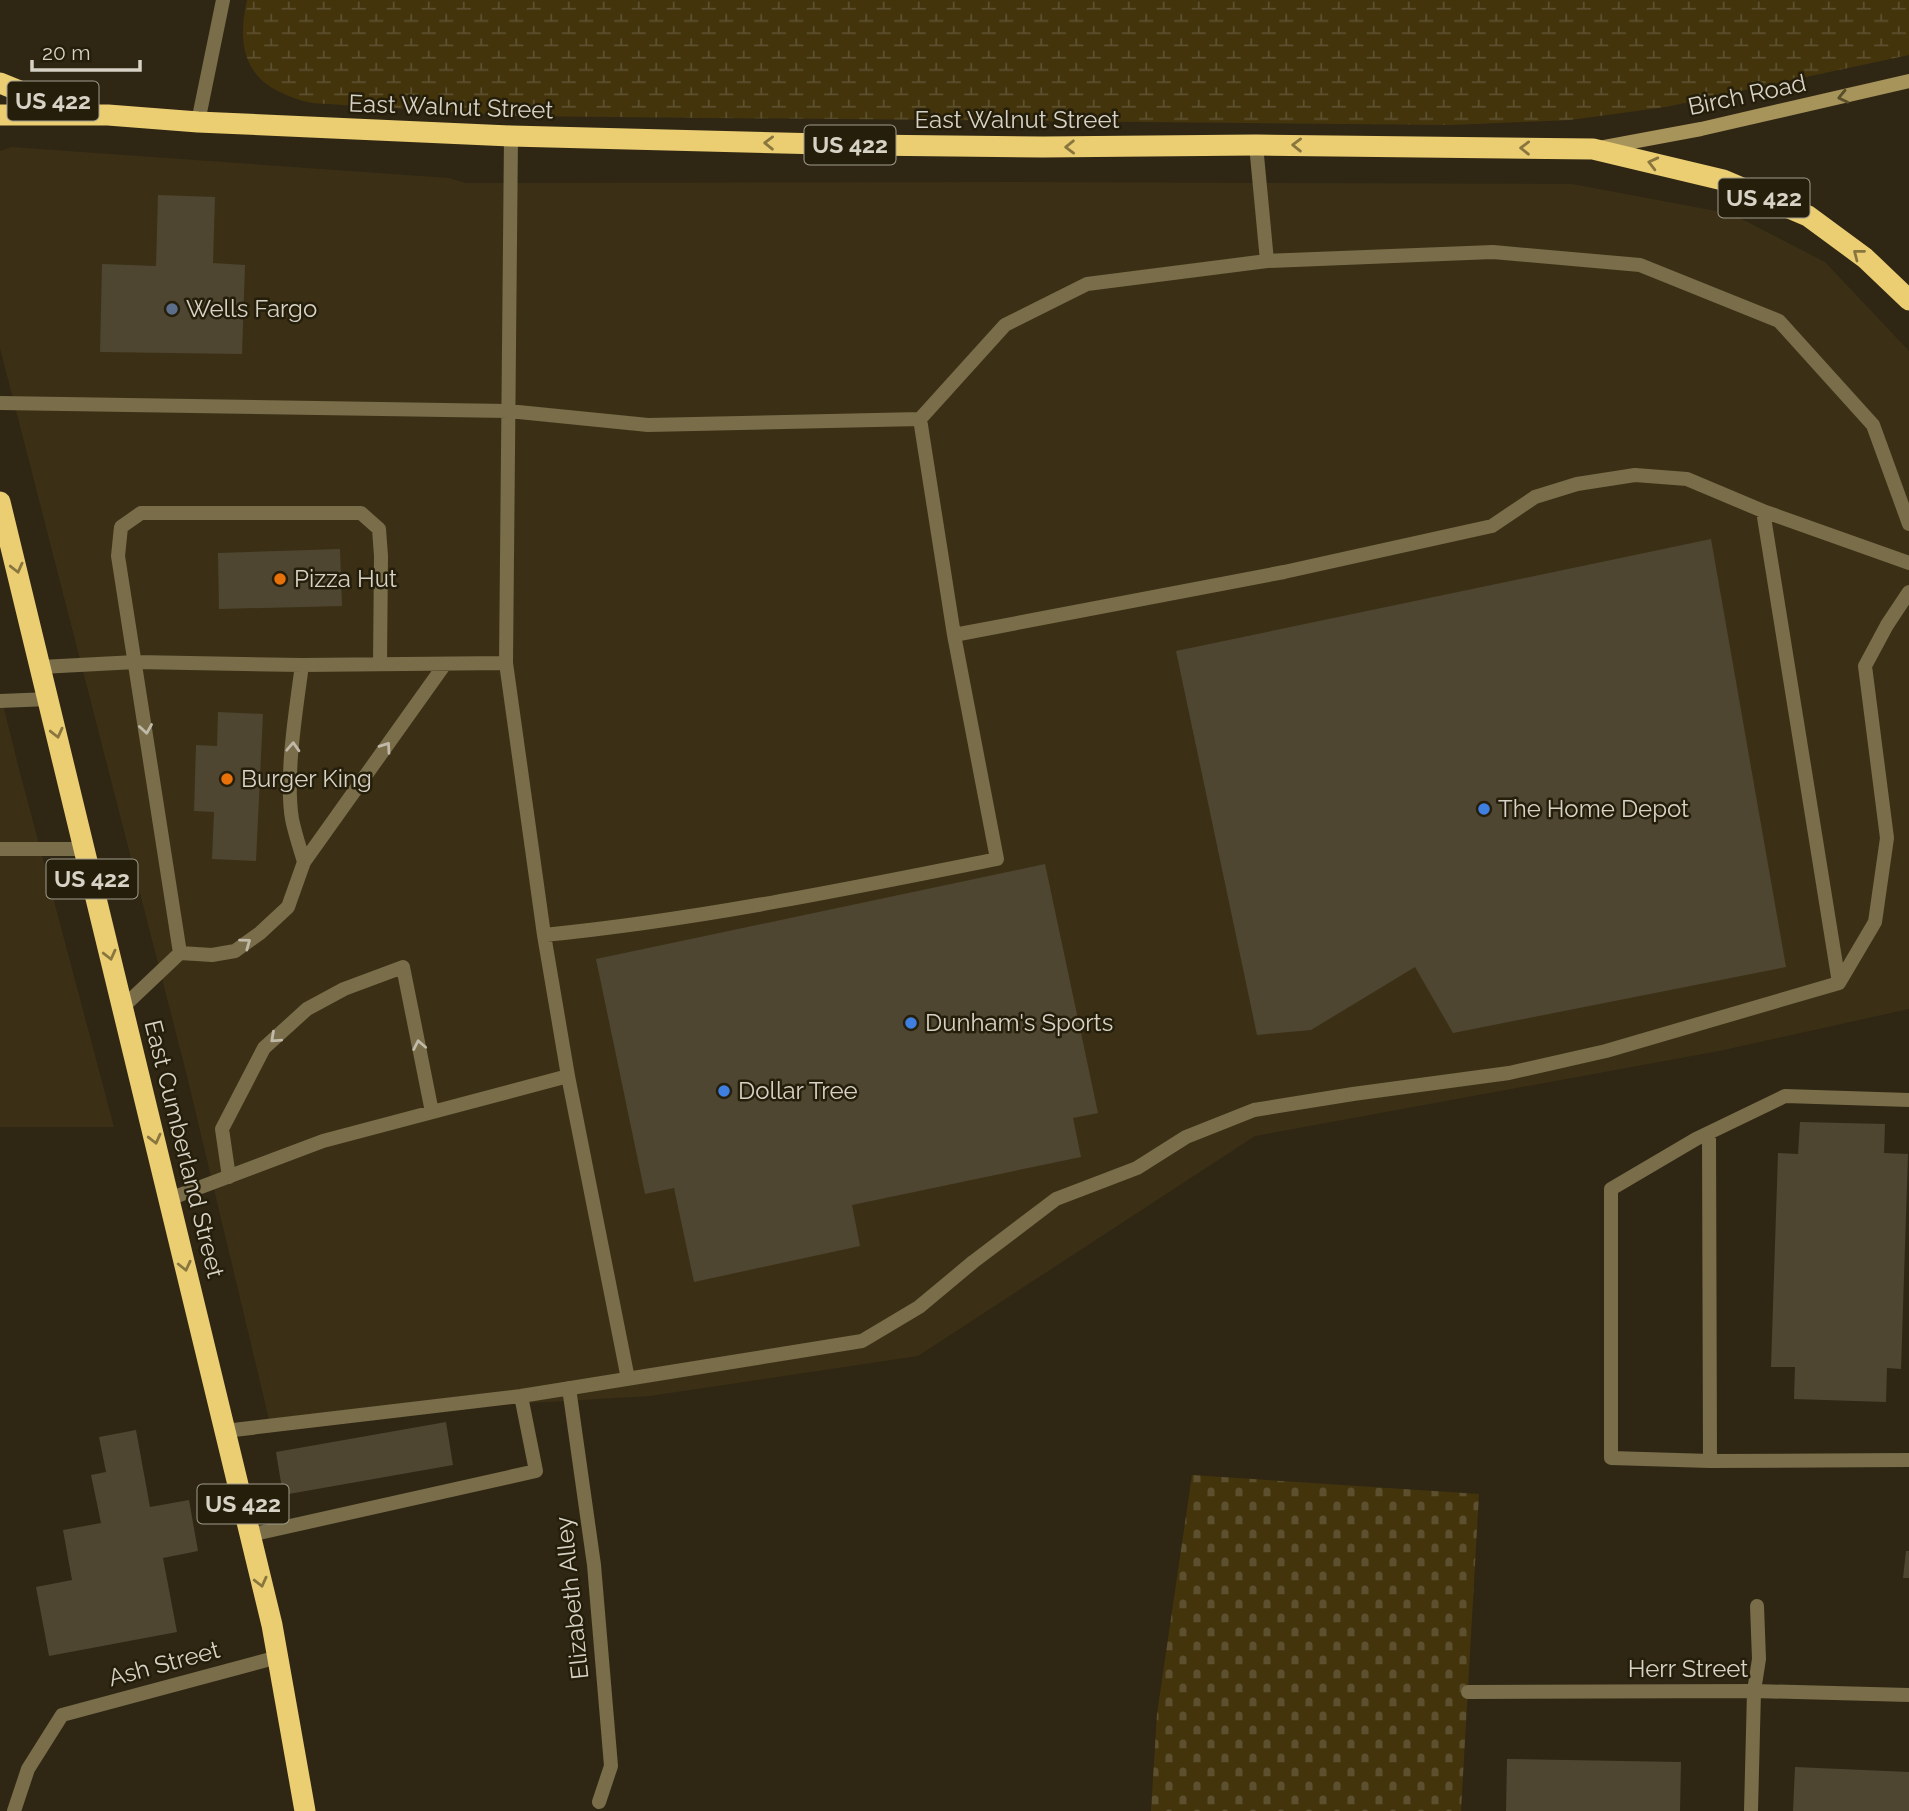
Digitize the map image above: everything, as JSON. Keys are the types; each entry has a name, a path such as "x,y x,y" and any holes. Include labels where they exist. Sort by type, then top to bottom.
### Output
{"highway":[{"name":"US 422","path":"0,83 27,94 108,116"},
{"name":"East Walnut Street","path":"0,116 108,116 511,136 1043,147 1256,145 1593,149 1723,180 1808,216 1865,258 1909,299"},
{"name":"East Cumberland Street","path":"0,502 250,1535 278,1657 305,1811"}],"street":[{"path":"198,122 223,0"},
{"name":"Birch Road","path":"1593,149 1701,130 1909,81"},
{"path":"511,136 506,663 544,934 568,1076 628,1379"},
{"path":"1256,145 1267,261"},
{"path":"0,403 508,411 648,425 920,419 1005,325 1087,284 1267,261 1493,252 1640,265 1779,321 1873,425 1909,524"},
{"path":"544,934 626,927 997,859 954,635 920,419"},
{"path":"954,635 1277,573 1492,526 1535,497 1577,484 1635,475 1687,479 1763,511 1909,563"},
{"path":"1763,511 1839,982"},
{"path":"180,953 118,556 121,527 141,513 361,513 379,529 380,664"},
{"path":"225,1431 521,1395 862,1342 919,1307 1056,1199 1138,1168 1186,1137 1254,1110 1508,1073 1606,1051 1839,982 1875,922 1887,838 1865,666 1909,592"},
{"path":"41,667 136,662 302,665 506,663"},
{"path":"123,1007 180,953 212,955 235,951 260,933 288,907 304,862 445,664"},
{"path":"302,665 291,789 292,819 304,862"},
{"path":"0,701 49,699"},
{"path":"0,849 85,849"},
{"path":"229,1177 222,1129 264,1048 307,1009 344,989 403,967 432,1112"},
{"path":"168,1193 229,1177 323,1141 568,1076"},
{"path":"1909,1100 1785,1097 1709,1133 1611,1189 1611,1458 1710,1461 1909,1460"},
{"path":"1709,1133 1710,1461"},
{"name":"Elizabeth Alley","path":"569,1388 594,1565 611,1766 599,1802"},
{"path":"250,1535 536,1471 521,1395"},
{"path":"1751,1811 1754,1691 1759,1659 1757,1606"},
{"name":"Ash Street","path":"14,1811 28,1769 62,1715 278,1657"},
{"name":"Herr Street","path":"1468,1692 1754,1691 1909,1695"}],"shaded area":[{"path":"11,147 449,178 466,183 1572,184 1732,214 1825,262 1909,351 1909,1009 1719,1051 1255,1136 918,1356 650,1396 477,1406 272,1432 187,1076 0,348 0,151"},
{"path":"0,693 19,769 114,1127 0,1127"}],"green space":[{"path":"247,0 1909,0 1909,55 1666,107 1570,120 1451,125 516,116 312,103 291,97 262,80 246,55 243,39"},
{"path":"1192,1475 1479,1494 1461,1811 1151,1811 1157,1714"}],"building":[{"name":"Wells Fargo","path":"158,195 215,197 213,263 245,265 242,354 100,352 102,264 156,266"},
{"name":"The Home Depot","path":"1711,539 1786,967 1453,1033 1415,967 1311,1030 1257,1035 1176,651"},
{"name":"Pizza Hut","path":"340,549 342,606 219,609 218,553"},
{"name":"Burger King","path":"218,712 263,714 256,861 212,859 214,812 194,811 196,745 217,746"},
{"path":"1045,864 1098,1113 1073,1118 1081,1157 852,1205 860,1246 694,1282 674,1188 645,1194 596,959"},
{"path":"1800,1122 1885,1124 1884,1153 1908,1154 1901,1369 1887,1368 1886,1402 1794,1399 1795,1367 1771,1367 1778,1153 1798,1154"},
{"path":"446,1422 453,1465 283,1495 276,1452"},
{"path":"136,1430 150,1507 189,1500 198,1551 163,1558 177,1632 49,1656 36,1587 72,1580 63,1530 101,1523 91,1475 106,1472 99,1437"},
{"path":"1906,1551 1909,1551 1909,1578 1903,1578"},
{"path":"1507,1759 1681,1762 1680,1811 1506,1811"},
{"path":"1795,1767 1909,1772 1909,1811 1793,1811"}],"place":[{"name":"Wells Fargo","path":"172,309"},
{"name":"Pizza Hut","path":"280,579"},
{"name":"Burger King","path":"227,779"},
{"name":"The Home Depot","path":"1484,809"},
{"name":"Dunham's Sports","path":"911,1023"},
{"name":"Dollar Tree","path":"724,1091"}]}
